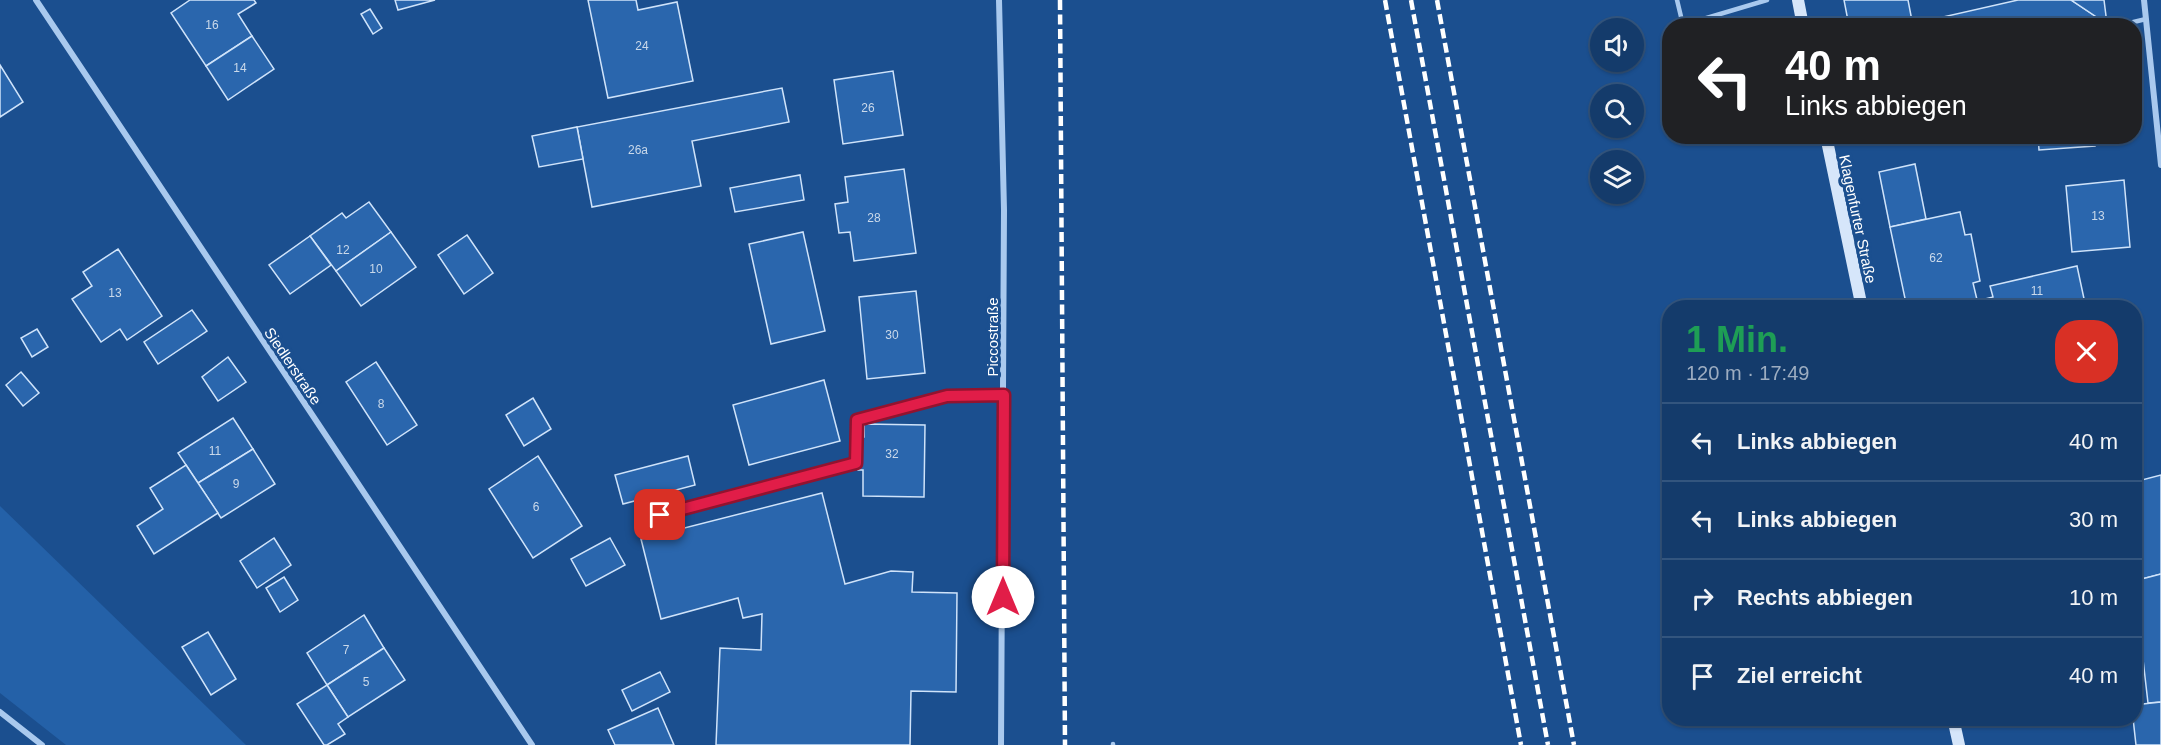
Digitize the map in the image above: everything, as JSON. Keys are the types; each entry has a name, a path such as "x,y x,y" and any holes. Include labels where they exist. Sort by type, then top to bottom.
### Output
{"street":[{"name":"Siedlerstraße","path":"36,0 532,745"},
{"name":"Piccostraße","path":"999,0 1004,190 1001,745"},
{"path":"1798,0 1801,18"},
{"path":"2144,0 2161,165"},
{"name":"Klagenfurter Straße","path":"1828,144 1860,300"},
{"path":"0,712 42,745"},
{"path":"1955,726 1959,745"}],"lane":[{"path":"1677,0 1681,18"},
{"path":"1707,18 1767,0"},
{"path":"2142,20 2146,19"},
{"path":"638,521 856,463 857,420 947,396 1004,395"}],"shaded area":[{"path":"0,506 246,745 66,745 0,693"}],"building":[{"path":"190,0 254,0 256,3 238,14 252,36 206,66 171,13"},
{"path":"395,0 435,0 398,10"},
{"path":"588,0 636,0 638,10 677,2 693,81 608,98"},
{"path":"1844,0 1908,0 1911,18 1847,18"},
{"path":"2018,0 2071,0 2098,18 1938,18"},
{"path":"2071,0 2104,0 2106,18 2098,18"},
{"path":"370,9 382,28 373,34 361,14"},
{"path":"252,36 274,69 228,100 206,66"},
{"path":"0,65 23,102 0,117"},
{"path":"893,71 903,135 843,144 834,80"},
{"path":"782,88 789,122 692,141 701,186 592,207 577,127"},
{"path":"577,127 583,159 539,167 532,136"},
{"path":"2039,144 2095,144 2095,146 2039,150"},
{"path":"1915,164 1926,219 1890,227 1879,172"},
{"path":"904,169 916,253 854,261 850,232 839,233 835,204 848,202 845,177"},
{"path":"800,175 804,200 735,212 730,188"},
{"path":"2124,180 2130,247 2072,252 2066,186"},
{"path":"369,202 391,232 336,271 310,236 342,213 346,218"},
{"path":"1960,212 1965,235 1971,234 1980,281 1973,283 1977,300 1905,300 1890,227"},
{"path":"391,232 416,267 361,306 336,271"},
{"path":"803,232 825,331 771,344 749,244"},
{"path":"467,235 493,273 464,294 438,255"},
{"path":"310,236 331,265 290,294 269,265"},
{"path":"118,249 162,316 127,340 120,329 101,342 72,299 92,286 83,272"},
{"path":"2077,266 2084,300 1981,300 1993,297 1990,286"},
{"path":"916,291 925,373 867,379 859,297"},
{"path":"192,310 207,331 158,364 144,342"},
{"path":"37,329 48,347 32,357 21,338"},
{"path":"228,357 246,382 218,401 202,377"},
{"path":"376,362 417,425 387,445 346,382"},
{"path":"21,372 39,393 23,406 6,385"},
{"path":"824,380 840,441 749,465 733,405"},
{"path":"533,398 551,429 524,446 506,415"},
{"path":"233,418 253,449 198,483 178,453"},
{"path":"864,424 925,425 924,497 863,496 863,470 858,470 859,437 864,437"},
{"path":"253,449 275,484 221,518 198,483"},
{"path":"538,456 582,526 533,558 489,489"},
{"path":"688,456 695,485 623,504 615,475"},
{"path":"186,465 218,513 154,554 137,526 163,509 150,488"},
{"path":"2161,475 2161,574 2142,579 2142,480"},
{"path":"822,493 845,584 891,571 913,572 912,592 957,593 956,692 911,691 910,745 716,745 720,648 761,650 762,614 743,618 738,598 661,619 641,539"},
{"path":"274,538 291,565 257,588 240,561"},
{"path":"610,538 625,565 586,586 571,559"},
{"path":"2161,574 2161,702 2148,703 2142,651 2142,579"},
{"path":"284,577 298,600 280,612 266,588"},
{"path":"364,615 384,648 327,685 307,653"},
{"path":"208,632 236,679 211,695 182,647"},
{"path":"384,648 405,680 348,717 327,685"},
{"path":"660,672 670,692 632,711 622,690"},
{"path":"327,685 348,717 338,724 345,734 324,745 297,704"},
{"path":"2161,702 2161,745 2136,745 2134,726 2142,726 2142,704"},
{"path":"658,708 674,745 615,745 608,730"}],"railway":[{"path":"1060,0 1065,745"},
{"path":"1385,0 1521,745"},
{"path":"1411,0 1548,745"},
{"path":"1437,0 1574,745"}],"route":[{"path":"660,515 856,463 857,420 947,396 1004,395 1003,597"}]}
